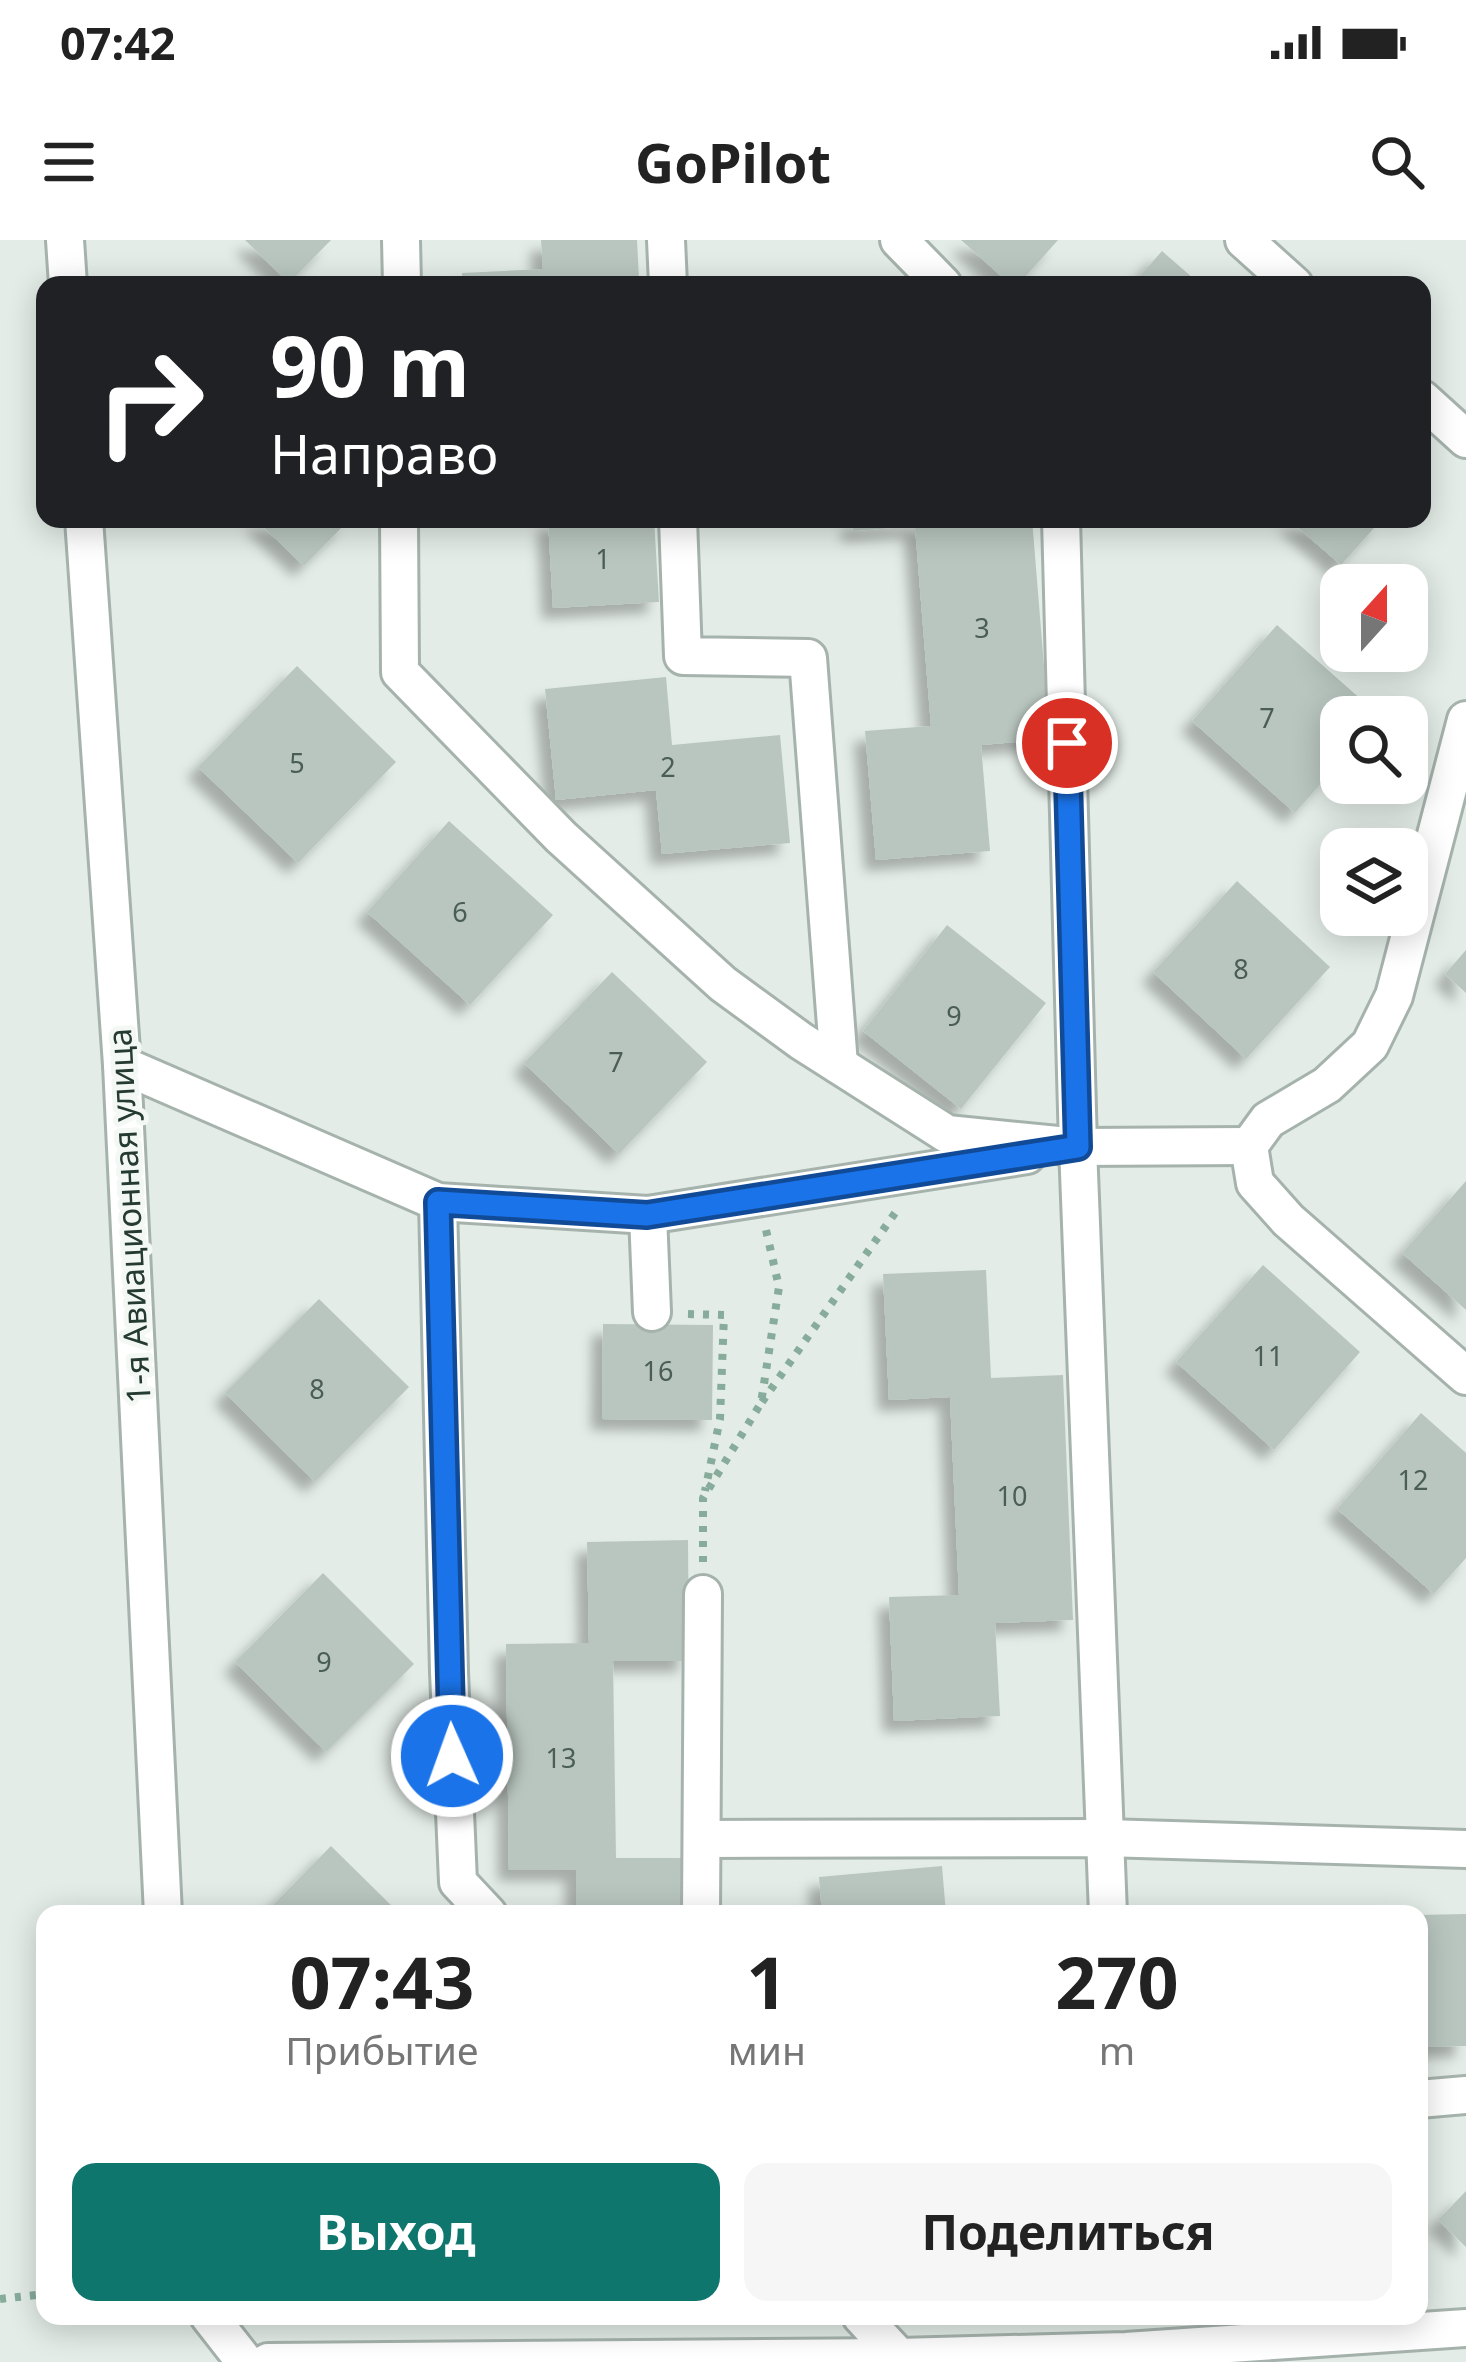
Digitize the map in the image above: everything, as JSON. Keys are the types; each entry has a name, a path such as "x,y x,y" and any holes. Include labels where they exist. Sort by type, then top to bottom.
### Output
{"street":[{"path":"65,240 67,276"},
{"path":"401,240 401,276"},
{"path":"666,240 668,276"},
{"path":"899,240 934,276"},
{"path":"1244,240 1284,276"},
{"path":"1431,407 1466,439"},
{"name":"1-я Авиационная улица","path":"85,528 122,1065 163,1905"},
{"path":"399,528 400,672 561,837 723,984 947,1134 1078,1147 1249,1146"},
{"path":"678,528 683,656 808,658 838,1065"},
{"path":"1061,528 1078,1147 1108,1905"},
{"path":"1466,720 1394,996 1370,1045 1327,1085 1268,1120 1249,1146 1255,1183 1288,1220 1466,1376"},
{"path":"122,1065 438,1202 647,1215 1078,1147"},
{"path":"438,1202 458,1882 480,1905"},
{"path":"647,1215 652,1312"},
{"path":"701,1905 703,1594"},
{"path":"702,1839 1106,1838 1466,1849"},
{"path":"1428,2097 1466,2095"},
{"path":"216,2325 245,2362"},
{"path":"869,2325 899,2357"},
{"path":"268,2362 899,2357 1125,2334 1466,2329"}],"path":[{"path":"703,1498 761,1403 924,1171"},
{"path":"758,1198 779,1288 761,1403"},
{"path":"652,1312 724,1316 719,1419 703,1498 703,1594"},
{"path":"0,2299 36,2295"}],"building":[{"path":"245,240 331,240 296,276 282,276"},
{"path":"541,240 637,240 639,276 462,273 543,269"},
{"path":"961,240 1058,240 1026,276 1001,276"},
{"path":"1162,251 1191,276 1140,276"},
{"path":"264,528 341,528 304,566"},
{"path":"549,528 655,528 659,602 553,608"},
{"path":"915,528 1033,528 1050,739 981,745 990,851 876,860 865,731 931,726"},
{"path":"1298,528 1374,528 1340,564"},
{"path":"1277,625 1320,663 1320,672 1330,672 1357,696 1320,696 1320,785 1295,813 1192,721"},
{"path":"297,666 396,762 298,863 198,767"},
{"path":"666,677 672,745 780,735 790,843 662,854 656,790 556,800 545,689"},
{"path":"449,821 553,915 470,1005 367,912"},
{"path":"1237,881 1330,967 1246,1059 1153,972"},
{"path":"947,925 1046,1003 961,1109 863,1031"},
{"path":"1466,950 1466,993 1445,974"},
{"path":"612,972 707,1062 619,1154 524,1063"},
{"path":"1466,1181 1466,1310 1402,1253"},
{"path":"1263,1265 1360,1352 1274,1450 1176,1362"},
{"path":"986,1270 991,1378 1063,1375 1073,1620 995,1623 1000,1716 894,1721 889,1597 959,1595 950,1397 889,1400 883,1274"},
{"path":"319,1299 409,1387 315,1482 225,1393"},
{"path":"603,1324 713,1325 712,1420 602,1419"},
{"path":"1421,1413 1466,1453 1466,1558 1434,1594 1337,1509"},
{"path":"688,1540 689,1661 613,1661 616,1858 685,1858 685,1905 576,1905 576,1870 509,1870 506,1644 589,1643 587,1542"},
{"path":"323,1573 414,1664 326,1752 235,1662"},
{"path":"331,1846 391,1905 273,1905"},
{"path":"942,1866 945,1905 821,1905 819,1877"},
{"path":"1466,1914 1466,2046 1428,2047 1428,1915"},
{"path":"1466,2191 1466,2247 1438,2220"}],"route":[{"path":"452,1756 438,1202 647,1215 1078,1147 1067,743"}]}
